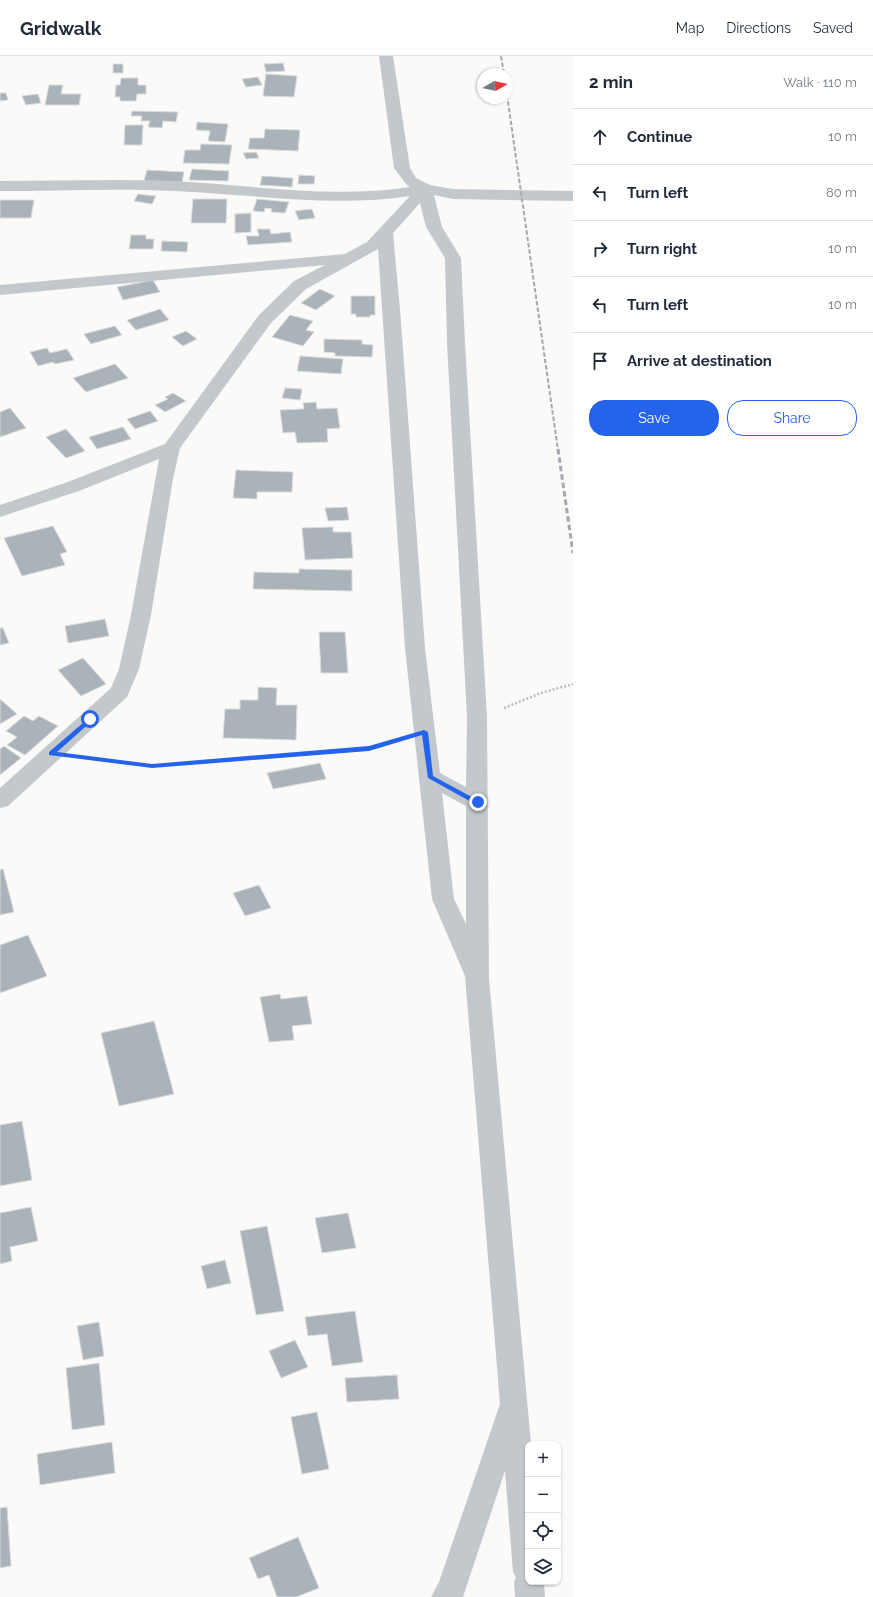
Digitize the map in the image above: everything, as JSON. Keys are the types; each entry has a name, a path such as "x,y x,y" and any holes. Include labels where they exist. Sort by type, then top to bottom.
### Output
{"street":[{"path":"386,56 402,168 410,181 425,188 453,194 573,196"},
{"path":"0,186 172,186 349,197 386,195 425,188"},
{"path":"0,800 120,692 129,669 141,615 164,479 171,448 265,319 300,285 373,245 425,188"},
{"path":"425,188 434,227 453,258 456,351 478,717 477,979 526,1549"},
{"path":"384,232 392,309 413,618 443,899 477,979"},
{"path":"0,290 352,257"},
{"path":"0,511 72,487 171,448"},
{"path":"430,777 478,802"},
{"path":"446,1597 451,1590 514,1401"},
{"path":"529,1585 530,1597"}],"path":[{"path":"478,717 541,693 573,684"},
{"path":"52,754 152,766 369,748 424,732"}],"building":[{"path":"283,63 285,71 266,72 264,64"},
{"path":"113,64 123,64 123,73 113,73"},
{"path":"266,74 297,76 294,97 263,96"},
{"path":"258,77 262,85 246,87 242,79"},
{"path":"121,78 138,78 138,85 146,85 146,94 137,94 136,101 120,101 120,97 115,97 116,85 120,85"},
{"path":"49,85 63,85 61,94 81,94 79,105 45,105"},
{"path":"0,93 6,93 8,100 0,101"},
{"path":"38,94 41,103 26,105 22,96"},
{"path":"132,111 178,112 176,122 163,121 162,128 148,127 150,121 141,121 142,116 131,116"},
{"path":"197,122 228,124 225,142 208,141 210,131 196,130"},
{"path":"125,125 143,125 142,145 124,145"},
{"path":"265,129 300,130 298,151 248,149 250,138 264,138"},
{"path":"201,144 232,145 229,164 183,163 185,150 200,150"},
{"path":"256,152 259,158 246,159 243,153"},
{"path":"192,169 229,171 228,181 189,180"},
{"path":"147,170 184,172 182,182 144,181"},
{"path":"299,175 315,176 314,184 298,184"},
{"path":"262,176 293,178 292,187 260,185"},
{"path":"138,194 156,196 152,204 134,201"},
{"path":"193,199 227,199 226,223 191,223"},
{"path":"257,199 289,202 285,213 271,212 272,209 265,208 264,212 253,211"},
{"path":"0,200 34,200 31,218 0,218"},
{"path":"312,209 315,218 299,220 295,211"},
{"path":"251,213 251,232 235,233 235,214"},
{"path":"257,229 270,229 271,234 290,232 292,242 248,245 246,236 259,236"},
{"path":"131,235 146,235 146,239 154,239 153,249 129,249"},
{"path":"162,241 188,242 187,252 161,251"},
{"path":"153,280 160,292 123,300 117,287"},
{"path":"320,289 335,296 316,310 301,303"},
{"path":"351,296 375,296 375,315 370,315 370,317 356,317 356,314 351,314"},
{"path":"160,309 169,320 136,330 127,320"},
{"path":"290,315 313,321 306,330 314,332 303,346 272,337"},
{"path":"115,326 122,335 91,344 84,334"},
{"path":"186,331 197,339 183,346 172,337"},
{"path":"324,339 362,340 362,344 373,345 372,357 335,356 335,353 324,352"},
{"path":"47,348 50,353 67,349 74,360 55,364 53,362 38,366 30,352"},
{"path":"300,356 343,359 341,374 297,371"},
{"path":"115,364 128,378 86,392 73,378"},
{"path":"285,388 302,389 300,400 282,398"},
{"path":"173,393 186,401 165,412 155,405 168,399 165,397"},
{"path":"316,402 317,409 337,408 340,428 327,429 328,442 297,443 295,432 283,433 280,410 304,409 303,403"},
{"path":"10,408 26,428 0,437 0,412"},
{"path":"150,411 158,421 135,429 127,419"},
{"path":"123,427 131,439 97,449 89,437"},
{"path":"66,429 85,451 66,458 46,437"},
{"path":"236,470 293,472 292,492 257,492 257,499 233,498"},
{"path":"347,507 349,520 328,521 325,508"},
{"path":"53,526 67,552 60,554 65,565 22,576 4,538"},
{"path":"333,527 333,532 351,532 353,558 305,560 302,528"},
{"path":"299,569 352,570 352,591 253,589 254,572 299,573"},
{"path":"105,619 109,636 68,643 65,626"},
{"path":"0,628 3,628 9,643 0,645"},
{"path":"319,632 345,632 348,673 321,673"},
{"path":"83,658 106,684 81,696 58,670"},
{"path":"258,687 277,688 276,705 297,705 296,740 223,738 225,709 240,709 240,700 258,700"},
{"path":"0,699 17,714 0,724"},
{"path":"24,716 33,721 39,716 58,726 25,755 7,745 17,737 6,731"},
{"path":"4,746 21,758 0,775 0,749"},
{"path":"320,763 326,779 273,789 267,773"},
{"path":"3,869 14,912 0,915 0,870"},
{"path":"259,885 271,908 245,916 233,893"},
{"path":"28,935 47,976 0,993 0,945"},
{"path":"280,994 281,999 307,996 312,1024 292,1026 294,1040 269,1042 260,997"},
{"path":"154,1021 174,1094 119,1106 101,1033"},
{"path":"22,1121 32,1180 0,1186 0,1125"},
{"path":"31,1207 38,1241 10,1247 12,1261 0,1264 0,1213"},
{"path":"348,1213 356,1248 322,1253 315,1218"},
{"path":"267,1226 284,1311 256,1315 240,1231"},
{"path":"225,1260 231,1283 207,1289 201,1266"},
{"path":"355,1311 363,1362 332,1366 327,1334 308,1336 305,1317"},
{"path":"99,1322 104,1356 83,1360 77,1326"},
{"path":"295,1340 308,1367 281,1378 269,1351"},
{"path":"99,1363 105,1425 72,1430 66,1368"},
{"path":"397,1375 399,1399 347,1402 345,1378"},
{"path":"317,1412 329,1469 302,1474 291,1417"},
{"path":"112,1442 115,1473 40,1485 37,1454"},
{"path":"7,1507 11,1566 0,1568 0,1508"},
{"path":"298,1537 319,1588 296,1597 277,1597 269,1575 258,1579 249,1558"}],"railway":[{"path":"501,56 503,68"},
{"path":"508,104 558,450"},
{"path":"558,449 573,553"}],"route":[{"path":"90,719 52,754 152,766 369,748 424,732 430,777 478,802"}]}
